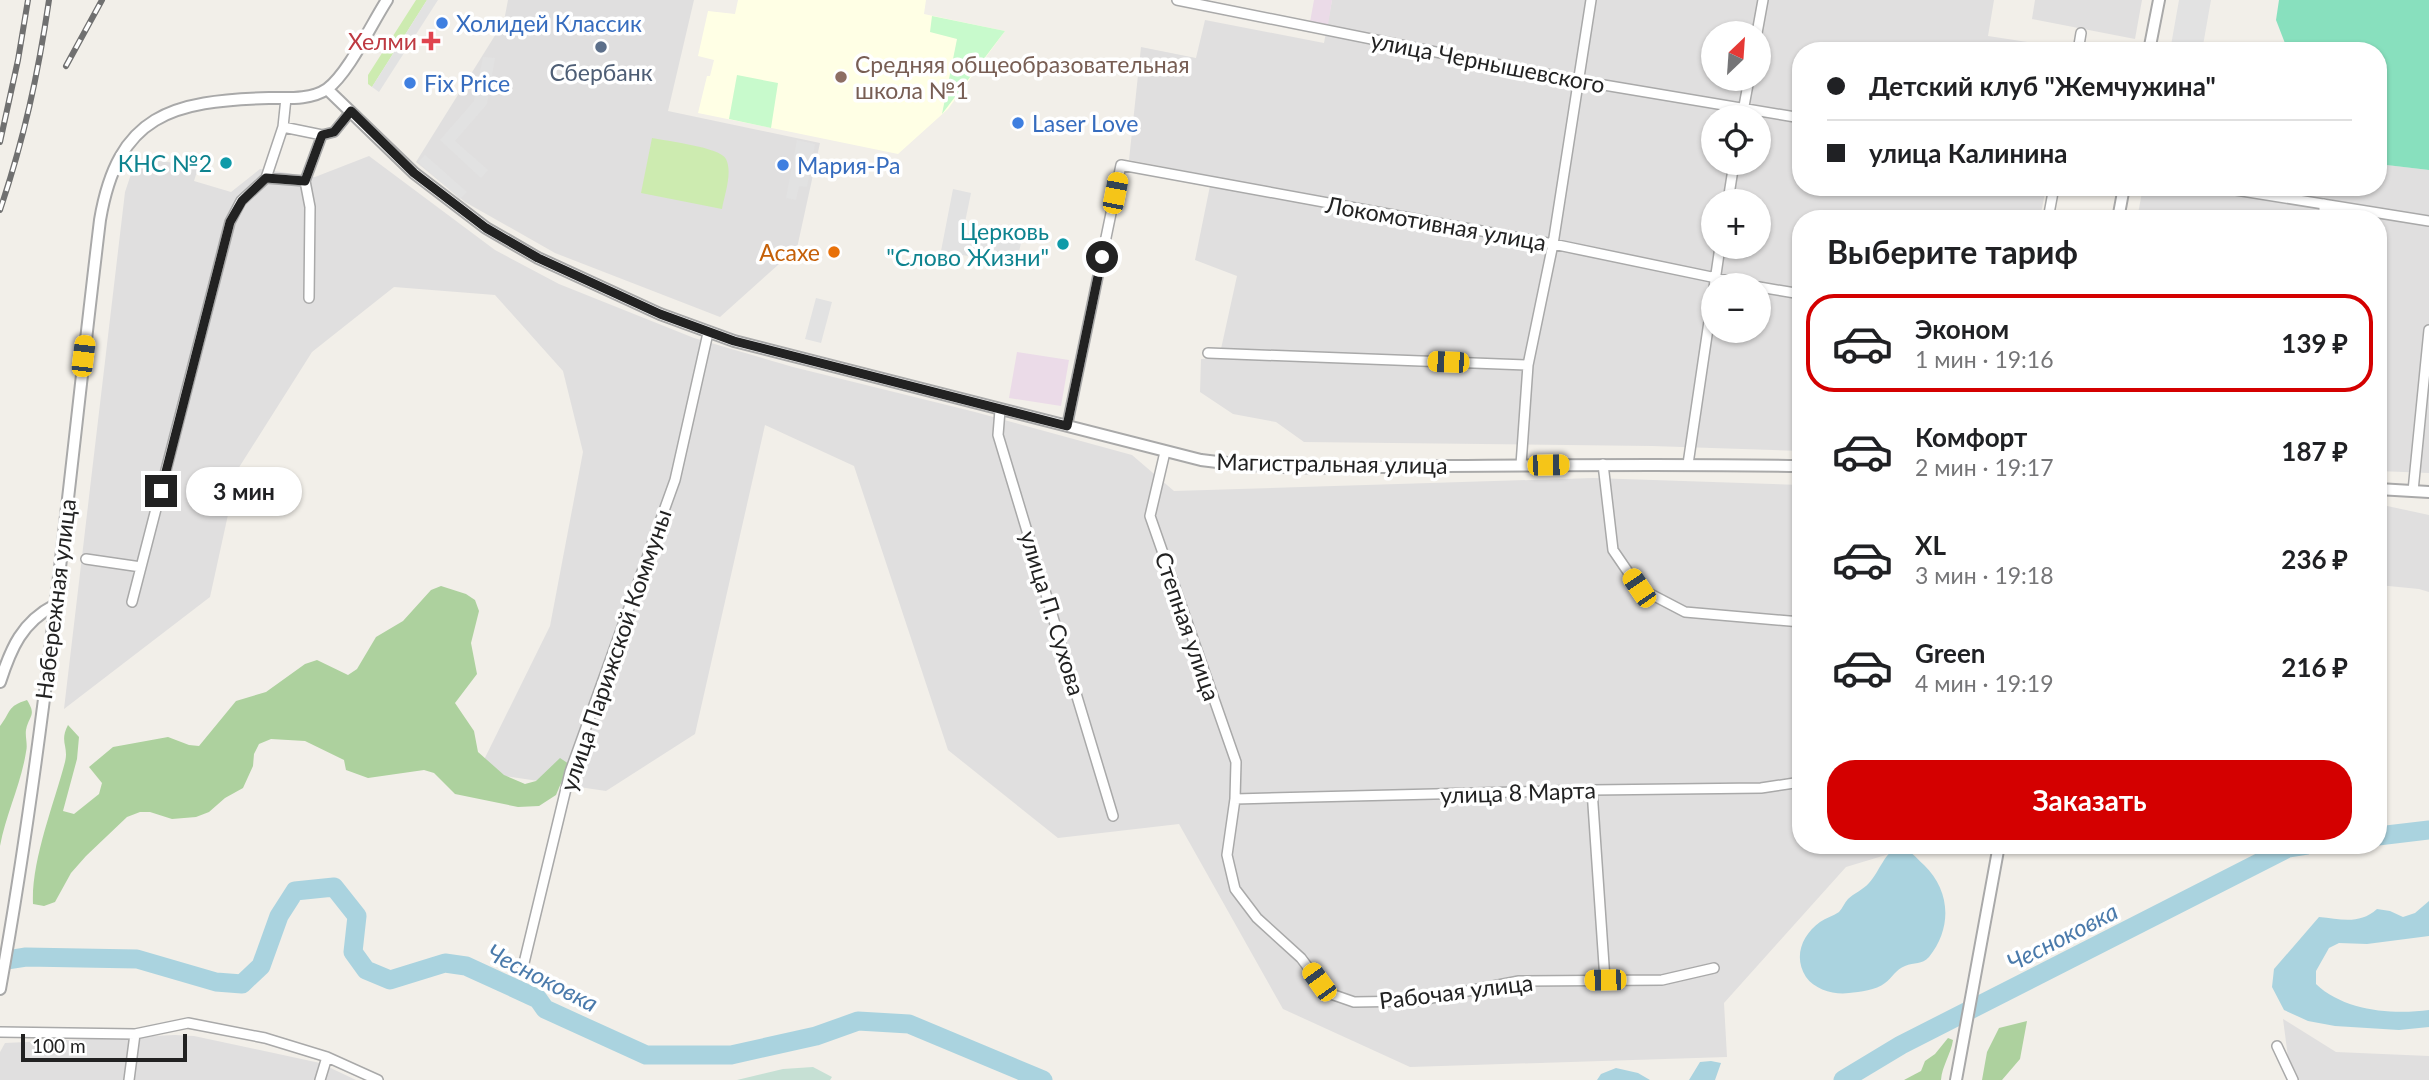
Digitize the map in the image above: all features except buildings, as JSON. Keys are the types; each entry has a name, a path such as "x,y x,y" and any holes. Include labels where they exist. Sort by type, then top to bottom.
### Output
{"street":[{"path":"327,89 346,66 387,0"},
{"name":"улица Чернышевского","path":"1177,0 1702,105"},
{"path":"1521,465 1528,365 1553,244 1591,0"},
{"path":"1759,21 1763,0"},
{"path":"2151,42 2159,0"},
{"path":"2080,42 2081,33"},
{"name":"Набережная улица","path":"0,989 16,902 106,187 119,157 139,132 161,116 197,104 302,97 327,89"},
{"name":"Магистральная улица","path":"327,89 414,173 486,228 538,258 708,333 1000,410 1201,460 1269,467 1603,464 1792,466"},
{"path":"132,602 230,222 242,201 266,178 283,127 286,98"},
{"path":"283,127 322,135 334,132 351,111"},
{"name":"улица Чернышевского","path":"1771,115 1792,117"},
{"path":"309,298 310,206 305,181 322,135"},
{"name":"Локомотивная улица","path":"1067,426 1121,166 1553,244 1701,276"},
{"path":"266,178 305,181"},
{"path":"2274,196 2361,210"},
{"path":"2324,204 2324,210"},
{"path":"2387,214 2429,221"},
{"path":"1771,289 1792,292"},
{"path":"2413,491 2429,330"},
{"name":"улица Парижской Коммуны","path":"523,967 570,772 675,480 708,333"},
{"path":"1688,464 1705,343"},
{"path":"1208,354 1528,365"},
{"name":"улица П. Сухова","path":"1000,410 998,435 1114,816"},
{"name":"Степная улица","path":"1165,452 1150,516 1236,762 1235,799"},
{"path":"1603,464 1613,550 1639,588 1685,612 1792,621"},
{"path":"2387,490 2429,492"},
{"path":"86,559 141,567"},
{"path":"0,682 12,646 19,636 40,612 55,604"},
{"name":"улица 8 Марта","path":"1235,799 1761,788 1792,783"},
{"path":"1592,790 1605,980"},
{"name":"Рабочая улица","path":"1235,799 1227,855 1235,889 1257,918 1301,958 1319,982 1331,993 1354,1002 1416,1001 1520,981 1662,980 1714,968"},
{"path":"1956,1080 1997,854"},
{"path":"0,1032 135,1034 188,1023 265,1038 327,1057 378,1080"},
{"path":"129,1080 135,1034"},
{"path":"2277,1046 2292,1080"},
{"path":"320,1080 327,1057"}],"shaded area":[{"path":"427,0 438,0 379,92 372,87"},
{"path":"508,0 694,0 668,111 820,143 797,248 720,317 555,253 465,202 416,162 504,21"},
{"name":"Средняя общеобразовательная школа №1","path":"738,0 926,0 924,14 1005,31 948,109 898,154 698,113 714,60 698,56 708,11 735,14"},
{"path":"1314,0 1332,0 1328,25 1310,22"},
{"path":"1332,0 1994,0 1988,36 2028,42 1792,42 1792,196 2044,196 2042,210 1792,210 1792,451 1652,446 1304,442 1276,422 1233,414 1200,392 1201,359 1219,358 1237,276 1195,260 1212,176 1129,160 1141,47 1196,58 1205,20 1324,43"},
{"path":"2035,0 2142,0 2135,39 2032,19"},
{"path":"2179,0 2211,0 2204,42 2172,42"},
{"path":"483,57 495,58 487,104 455,141 488,170 481,178 440,140 474,101"},
{"path":"797,140 815,144 807,187 799,186 796,200 786,198"},
{"path":"425,155 467,192 460,199 418,162"},
{"path":"369,156 495,250 559,284 694,338 793,367 975,412 1132,455 1174,491 1593,478 1792,485 1792,854 1889,854 1846,867 1724,1003 1727,1057 1410,1067 1283,1009 1179,824 1058,838 948,750 854,466 765,425 695,734 606,791 478,772 550,626 583,452 563,371 495,295 394,287 312,352 238,469 210,597 64,709 125,192 136,159 199,165 194,181 231,192 260,169 315,177"},
{"path":"2387,165 2429,170 2429,473 2387,471 2387,210 2139,210 2141,196 2387,196"},
{"path":"953,189 971,193 963,232 1021,243 1016,265 941,251"},
{"path":"816,298 832,302 821,343 805,339"},
{"path":"1017,352 1069,360 1061,406 1009,398"},
{"path":"2387,506 2429,515 2429,592 2387,586"},
{"path":"2283,1019 2336,1052 2429,1056 2429,1080 2291,1080"},
{"path":"194,1036 320,1063 356,1080 0,1080 0,1052 5,1043"},
{"path":"813,1067 832,1077 830,1080 737,1080 783,1069"}],"green space":[{"path":"416,0 427,0 372,87 368,84 368,75"},
{"path":"2279,0 2429,0 2429,170 2387,165 2387,42 2285,42 2276,20"},
{"path":"932,16 1005,31 942,114 957,39 930,32"},
{"path":"737,75 778,83 771,128 729,119"},
{"path":"652,138 704,148 726,159 728,178 722,209 641,193"},
{"path":"441,586 466,594 475,600 479,611 471,643 477,674 455,703 474,731 478,752 504,775 525,784 536,781 560,758 569,764 556,795 539,806 518,807 455,794 434,773 424,770 368,778 346,770 344,760 305,741 271,739 259,744 243,788 225,798 209,812 196,817 172,819 150,812 140,812 127,817 71,873 55,902 44,906 33,904 39,851 65,762 64,736 68,725 79,737 77,759 63,811 74,814 99,794 102,783 89,767 113,747 168,737 199,746 236,701 266,692 305,664 317,660 348,675 357,669 376,637 403,621 431,590"},
{"path":"27,700 32,713 26,730 27,749 0,846 0,726 13,707"},
{"path":"2027,1021 2020,1059 2002,1080 1982,1080 1987,1052 1999,1028"},
{"path":"1948,1038 1953,1040 1941,1080 1904,1080 1921,1071 1925,1061 1935,1054"}],"water":[{"path":"1889,854 1912,854 1933,875 1943,897 1945,909 1945,921 1937,945 1926,960 1902,967 1885,983 1873,989 1853,993 1826,991 1810,982 1802,969 1800,954 1804,940 1814,927 1839,912 1848,899 1867,885"},
{"path":"2429,901 2429,936 2367,944 2339,943 2329,948 2316,971 2316,984 2340,1000 2370,1009 2400,1012 2429,1010 2429,1027 2399,1030 2335,1026 2308,1021 2284,1010 2272,987 2274,969 2319,917 2357,919 2377,909 2403,917 2415,913"},
{"path":"1700,1062 1721,1063 1715,1080 1689,1080"},
{"path":"1616,1068 1638,1073 1650,1080 1597,1080 1601,1074"}],"waterway":[{"name":"Чесноковка","path":"2387,835 2429,830"},
{"name":"Чесноковка","path":"1843,1080 1901,1045 2276,854"},
{"name":"Чесноковка","path":"0,961 26,957 137,959 216,982 242,984 261,966 279,916 295,891 334,887 357,916 353,952 366,970 390,980 445,963 466,966 538,999 545,1009 646,1055 731,1055 816,1036 858,1021 909,1024 1043,1080"}],"railway":[{"path":"0,142 28,0"},
{"path":"0,210 29,106 49,0"},
{"path":"66,66 102,0"}],"place":[{"name":"Холидей Классик","path":"442,23"},
{"name":"Хелми","path":"431,41"},
{"name":"Сбербанк","path":"601,47"},
{"name":"Средняя общеобразовательная школа №1","path":"841,77"},
{"name":"Fix Price","path":"410,83"},
{"name":"Laser Love","path":"1018,123"},
{"name":"КНС №2","path":"226,163"},
{"name":"Мария-Ра","path":"783,165"},
{"name":"Церковь \"Слово Жизни\"","path":"1063,244"},
{"name":"Асахе","path":"834,252"}],"route":[{"path":"161,491 230,222 242,201 266,178 305,181 322,135 334,132 351,111 414,173 486,228 538,258 660,314 734,341 1067,426 1102,257"}]}
